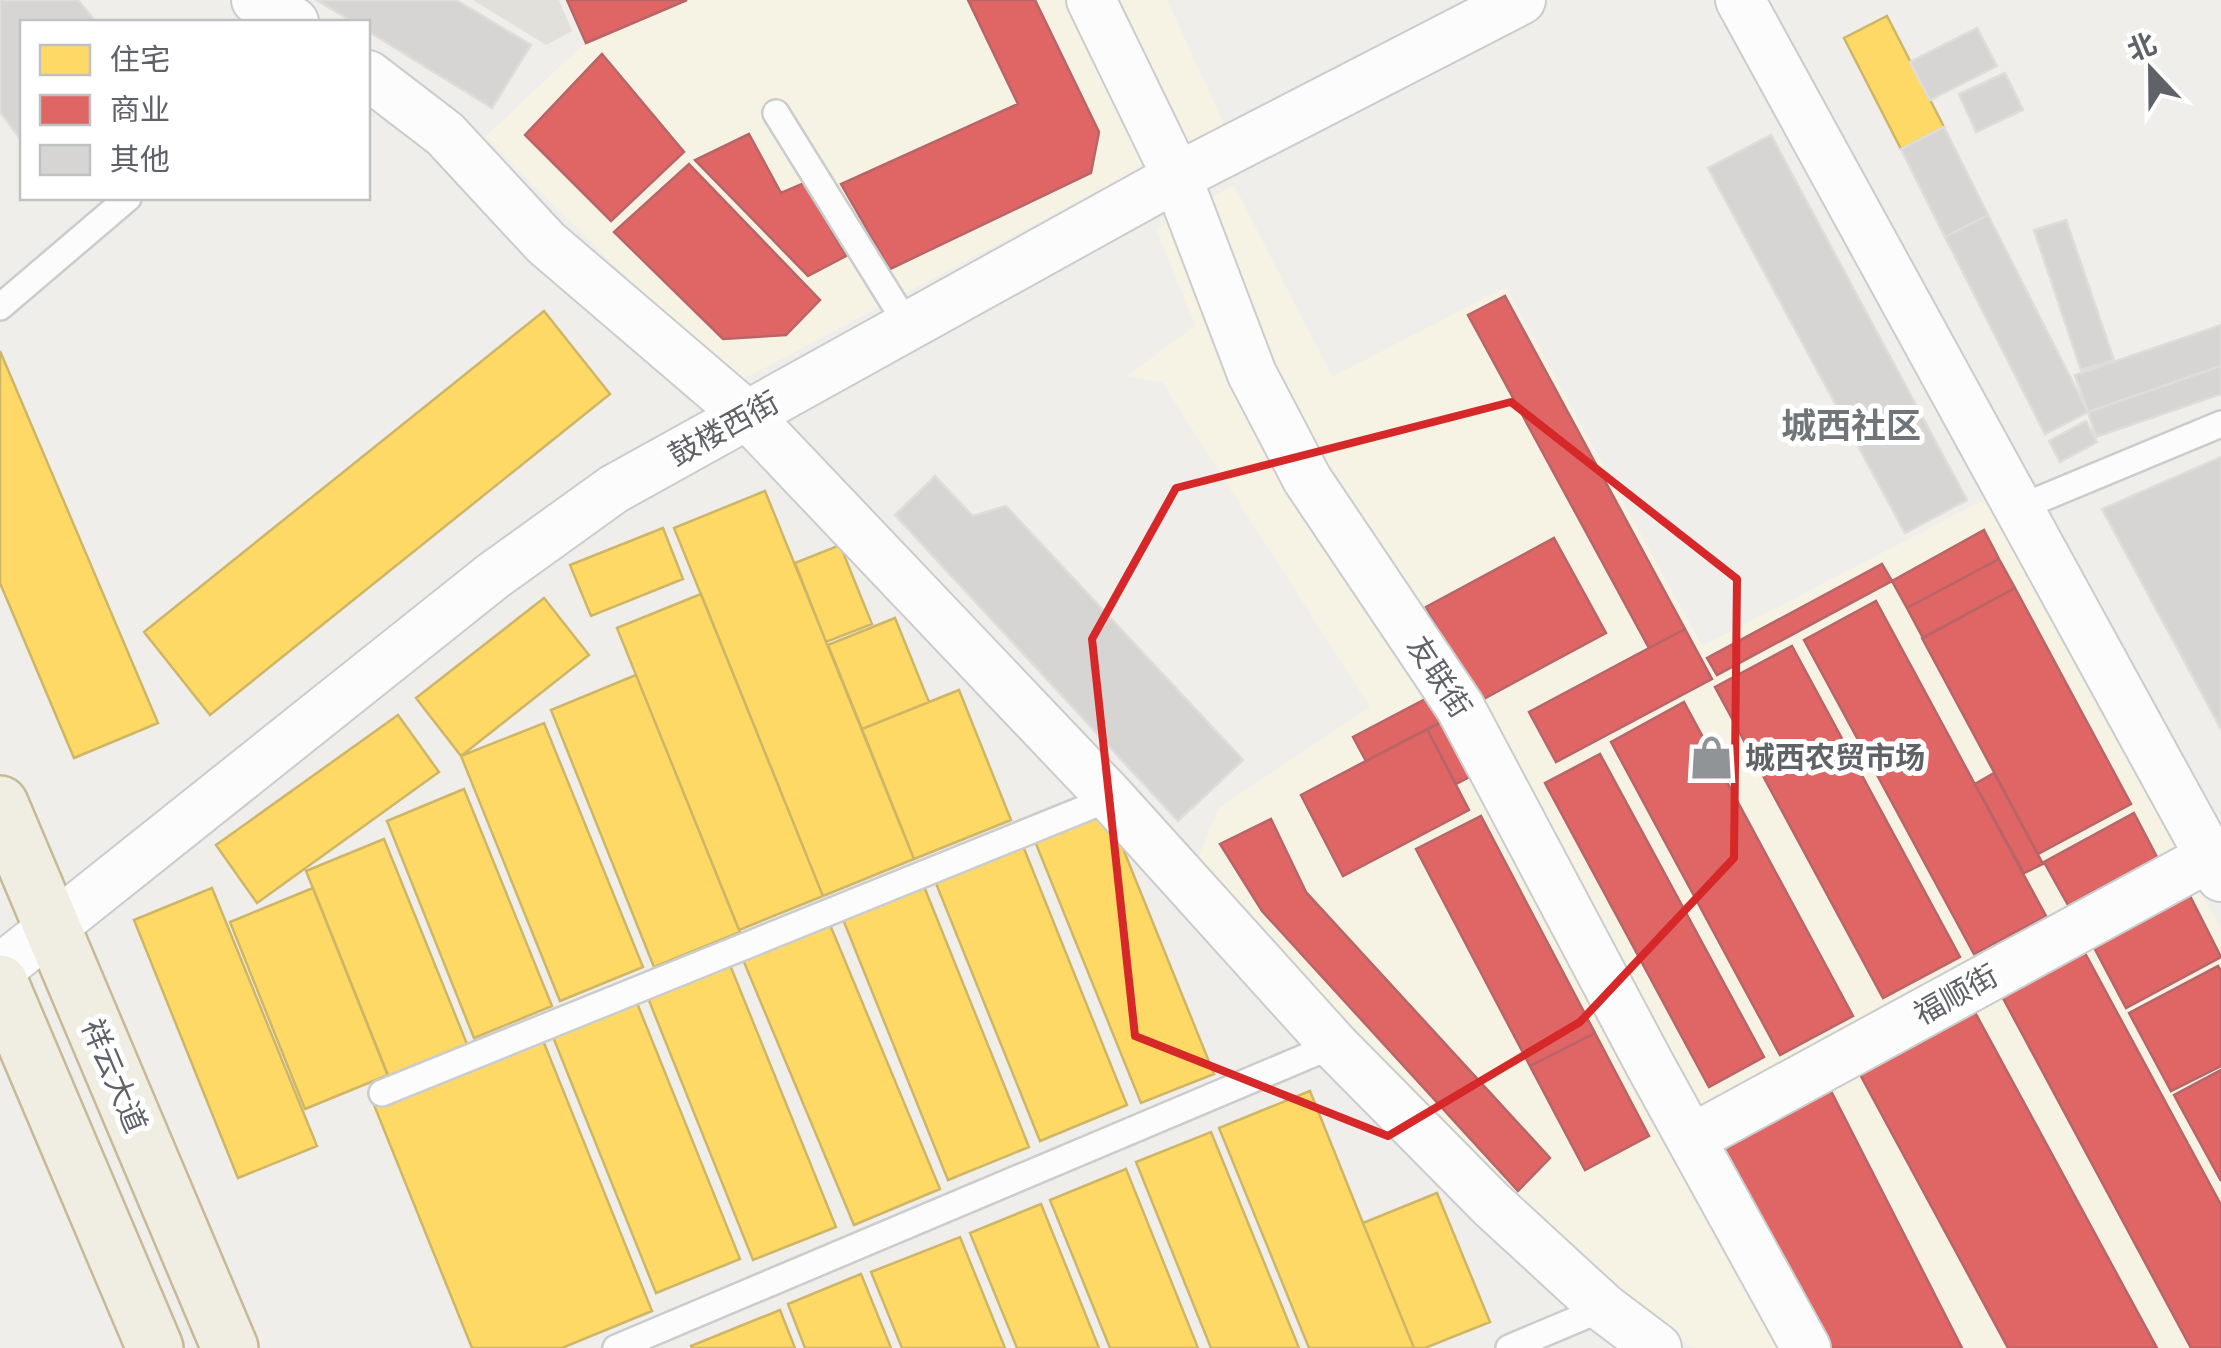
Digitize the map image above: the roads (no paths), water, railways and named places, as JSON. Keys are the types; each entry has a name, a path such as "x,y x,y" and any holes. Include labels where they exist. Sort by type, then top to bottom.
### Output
{"highway":[{"name":"祥云大道","path":"0,804 230,1348"},
{"path":"0,983 155,1348"}],"street":[{"path":"256,0 291,20"},
{"name":"友联街","path":"1091,0 1176,176 1252,374 1307,478 1460,707 1806,1348"},
{"name":"鼓楼西街","path":"0,968 493,576 614,489 1176,176 1521,0"},
{"path":"1740,0 2217,862"},
{"path":"370,76 445,134 546,242 748,416 1111,798 1334,1045 1491,1204 1604,1308 1657,1348"},
{"name":"福顺街","path":"1691,1139 2217,862"}],"lane":[{"path":"776,113 908,326"},
{"path":"0,307 126,200"},
{"path":"2019,508 2221,424"},
{"path":"382,1093 1111,798"},
{"path":"616,1348 1334,1045"},
{"path":"1509,1348 1604,1308"}],"place":[{"name":"城西农贸市场","path":"1712,758"}],"district":[{"name":"城西社区","path":"1851,426"}]}
